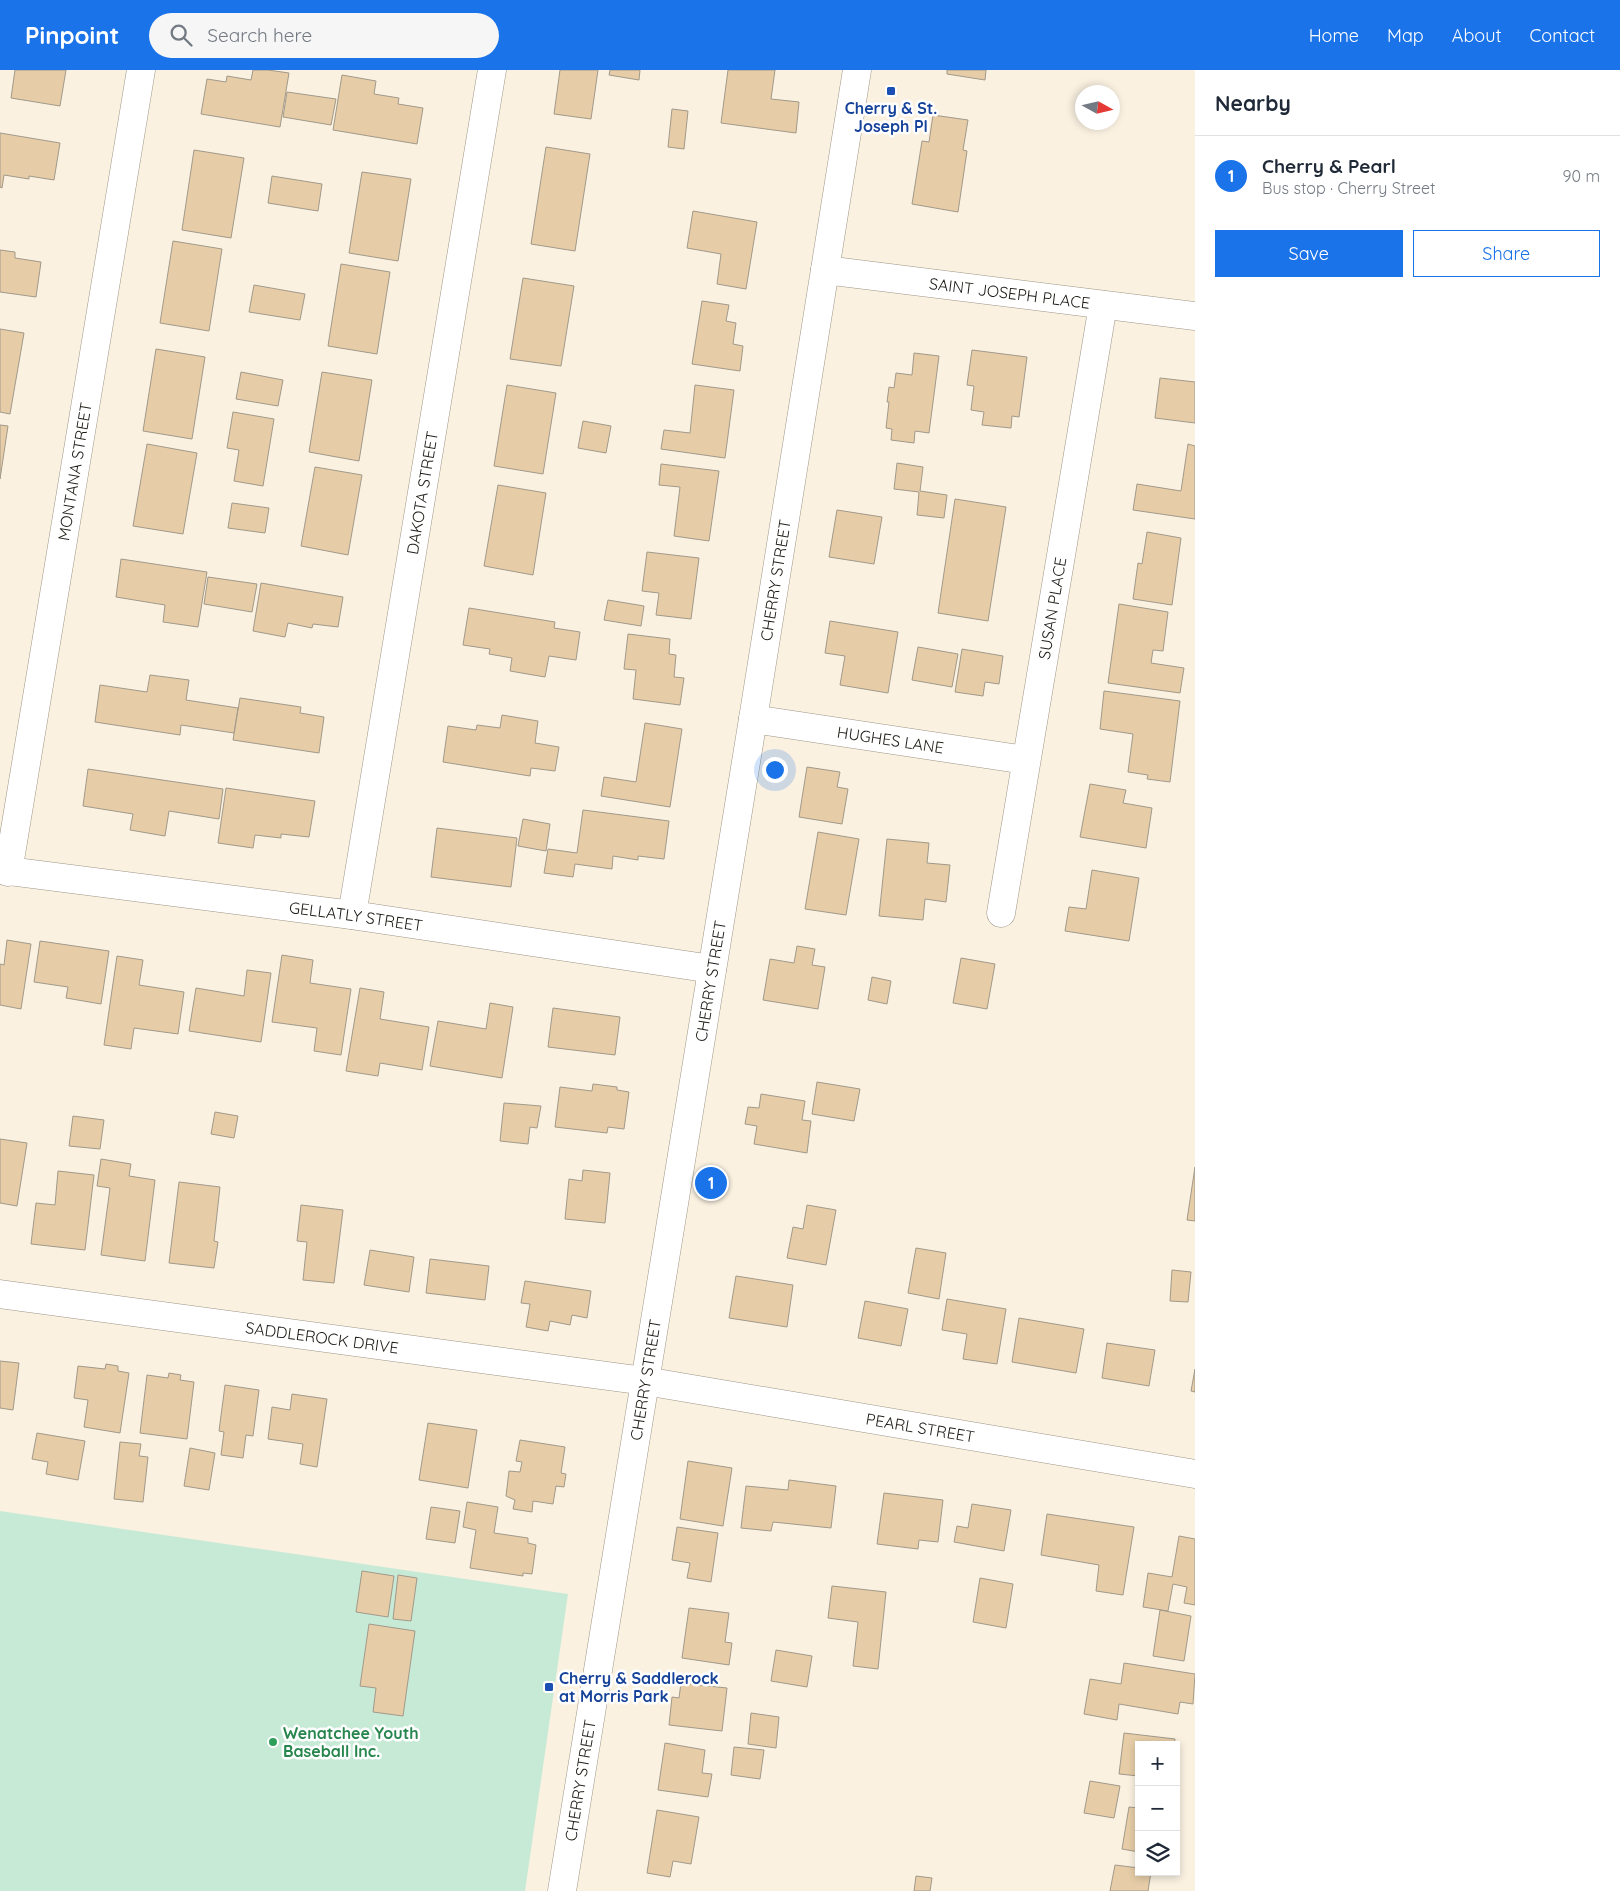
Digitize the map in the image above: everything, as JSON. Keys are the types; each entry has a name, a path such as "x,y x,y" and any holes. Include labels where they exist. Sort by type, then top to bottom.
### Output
{"street":[{"name":"MONTANA STREET","path":"4,871 141,70"},
{"name":"DAKOTA STREET","path":"352,915 492,70"},
{"name":"CHERRY STREET","path":"562,1891 857,70"},
{"name":"SAINT JOSEPH PLACE","path":"825,270 1195,316"},
{"name":"SUSAN PLACE","path":"1002,913 1103,305"},
{"name":"HUGHES LANE","path":"753,719 1026,760"},
{"name":"GELLATLY STREET","path":"4,871 352,915 712,969"},
{"name":"SADDLEROCK DRIVE","path":"0,1294 645,1381"},
{"name":"PEARL STREET","path":"645,1381 1195,1474"}],"green space":[{"name":"Wenatchee Youth Baseball Inc.","path":"0,1511 568,1594 525,1891 0,1891"}],"building":[{"path":"15,70 66,70 60,106 11,98"},
{"path":"253,70 289,73 280,127 201,114 207,79 226,82 227,76 251,80"},
{"path":"560,70 598,70 591,119 554,114"},
{"path":"610,70 640,70 639,80 609,75"},
{"path":"728,70 775,70 771,99 799,102 796,133 721,123"},
{"path":"947,70 986,70 985,80 947,74"},
{"path":"342,75 376,81 374,94 399,98 398,104 423,108 417,144 333,130"},
{"path":"287,92 336,99 331,125 283,117"},
{"path":"672,109 688,111 684,149 668,147"},
{"path":"933,115 968,120 963,150 967,151 958,212 912,204 922,141 929,142"},
{"path":"0,133 60,143 54,180 4,175 2,188 0,187"},
{"path":"546,147 590,154 575,251 531,244"},
{"path":"194,150 244,158 231,238 182,230"},
{"path":"362,172 411,179 398,261 349,253"},
{"path":"272,176 322,184 318,211 268,203"},
{"path":"693,211 757,222 746,289 717,284 721,254 687,248"},
{"path":"173,241 222,249 209,331 160,323"},
{"path":"0,250 15,252 15,258 41,262 36,297 0,292"},
{"path":"341,264 390,272 377,354 328,346"},
{"path":"523,278 574,286 561,366 510,359"},
{"path":"254,285 305,294 300,320 249,312"},
{"path":"702,301 729,305 726,321 736,323 733,344 743,346 740,371 692,364"},
{"path":"0,329 24,333 10,414 0,412"},
{"path":"156,349 205,357 192,439 143,431"},
{"path":"972,350 1027,357 1019,417 1012,416 1011,428 982,425 984,412 971,410 974,386 967,385"},
{"path":"914,353 939,356 929,433 915,431 914,443 891,440 892,429 886,428 889,387 894,388 896,373 912,375"},
{"path":"241,372 283,380 278,406 236,399"},
{"path":"322,372 372,380 359,461 309,452"},
{"path":"1160,378 1195,382 1195,423 1155,418"},
{"path":"507,385 556,393 543,474 494,466"},
{"path":"695,385 734,390 725,458 661,449 664,430 690,433"},
{"path":"233,412 274,419 263,486 234,481 239,450 227,448"},
{"path":"583,421 611,426 606,453 578,448"},
{"path":"0,425 8,426 0,479"},
{"path":"147,444 197,453 183,534 133,526"},
{"path":"1188,444 1195,446 1195,519 1133,510 1137,484 1181,491"},
{"path":"897,463 923,467 920,491 947,495 944,518 917,515 919,492 894,489"},
{"path":"661,464 719,471 709,541 674,536 680,487 659,485"},
{"path":"315,467 362,475 348,555 301,546"},
{"path":"498,485 546,493 533,575 484,566"},
{"path":"955,499 1006,507 988,621 938,613"},
{"path":"232,503 269,508 265,533 228,528"},
{"path":"837,510 882,517 874,564 829,557"},
{"path":"1147,532 1181,538 1172,605 1133,599 1138,563 1142,564"},
{"path":"647,552 699,558 691,619 656,615 659,593 642,591"},
{"path":"121,559 207,572 198,627 163,622 165,605 116,597"},
{"path":"208,577 257,584 252,612 204,604"},
{"path":"261,583 343,597 338,627 313,624 312,628 288,623 285,637 253,631"},
{"path":"608,600 644,606 641,626 604,620"},
{"path":"1119,604 1168,612 1163,651 1153,650 1151,663 1184,668 1180,693 1108,683"},
{"path":"469,608 555,622 554,628 580,632 576,660 549,656 545,677 510,671 512,658 489,654 490,649 463,645"},
{"path":"830,621 898,632 888,693 840,685 845,656 825,653"},
{"path":"628,634 670,639 669,654 676,655 674,677 684,678 680,705 633,699 636,670 624,669"},
{"path":"918,647 958,654 952,687 912,680"},
{"path":"962,649 1003,656 999,684 985,682 983,696 955,692"},
{"path":"150,675 189,680 186,700 238,708 234,733 181,725 180,735 95,722 100,685 147,692"},
{"path":"1104,691 1180,701 1170,782 1147,779 1148,775 1128,772 1133,734 1100,729"},
{"path":"240,698 301,707 300,713 324,717 319,753 233,740"},
{"path":"502,715 538,721 535,743 559,747 555,771 531,768 530,776 443,762 448,726 476,730 477,725 500,728"},
{"path":"645,723 682,729 670,807 601,796 604,777 636,782"},
{"path":"807,767 840,772 837,787 848,789 842,824 799,817"},
{"path":"88,769 223,789 219,819 169,811 165,836 130,830 133,814 83,806"},
{"path":"1090,784 1126,790 1123,803 1152,808 1146,848 1080,837"},
{"path":"226,788 315,801 309,837 281,834 281,838 255,835 253,848 218,843"},
{"path":"583,810 669,821 664,859 638,856 638,860 613,856 612,869 575,864 573,877 544,873 548,849 577,853"},
{"path":"523,819 550,824 546,851 518,846"},
{"path":"437,828 517,838 511,887 431,877"},
{"path":"818,832 859,839 846,915 805,909"},
{"path":"887,839 929,843 927,863 950,865 946,902 925,899 923,920 879,916"},
{"path":"1092,870 1139,878 1129,941 1065,931 1069,907 1086,909"},
{"path":"7,940 31,944 21,1009 0,1005 0,964 4,965"},
{"path":"40,941 109,951 101,1004 66,998 68,987 34,982"},
{"path":"797,946 815,949 812,965 825,967 818,1009 763,1000 770,959 794,963"},
{"path":"282,955 313,960 310,983 351,989 341,1055 314,1051 317,1028 272,1022"},
{"path":"117,956 143,960 139,985 184,992 178,1034 134,1028 131,1049 104,1045"},
{"path":"961,958 995,964 987,1009 953,1003"},
{"path":"247,970 271,973 261,1042 189,1031 196,988 244,996"},
{"path":"872,977 891,981 887,1004 868,1000"},
{"path":"360,988 384,992 380,1019 429,1027 422,1070 380,1063 378,1076 346,1071"},
{"path":"490,1003 513,1007 502,1078 430,1066 438,1021 486,1029"},
{"path":"553,1008 620,1017 615,1055 548,1047"},
{"path":"817,1082 860,1089 854,1121 812,1114"},
{"path":"593,1084 617,1087 617,1090 629,1092 624,1129 608,1127 607,1133 555,1127 560,1087 592,1091"},
{"path":"761,1094 805,1101 802,1120 811,1121 807,1153 754,1144 757,1126 745,1124 748,1107 759,1108"},
{"path":"504,1103 541,1106 537,1128 530,1127 528,1144 500,1141"},
{"path":"215,1112 238,1116 234,1138 211,1134"},
{"path":"73,1116 104,1120 100,1149 69,1146"},
{"path":"0,1139 27,1143 17,1206 0,1203"},
{"path":"101,1159 131,1164 129,1176 155,1180 145,1261 101,1255 110,1188 97,1186"},
{"path":"1195,1167 1195,1221 1187,1220"},
{"path":"583,1170 610,1173 605,1223 565,1219 569,1179 582,1181"},
{"path":"58,1171 94,1175 85,1250 31,1244 36,1203 55,1205"},
{"path":"179,1182 220,1187 214,1241 218,1242 214,1268 169,1263"},
{"path":"301,1205 343,1210 334,1283 303,1280 307,1242 297,1241"},
{"path":"807,1205 836,1210 826,1265 787,1258 793,1227 803,1229"},
{"path":"916,1248 946,1253 939,1299 908,1293"},
{"path":"370,1250 414,1257 409,1292 364,1285"},
{"path":"430,1259 489,1266 485,1300 426,1293"},
{"path":"1172,1270 1191,1272 1188,1302 1170,1301"},
{"path":"736,1276 793,1285 787,1327 729,1318"},
{"path":"525,1281 591,1291 587,1318 572,1315 570,1325 550,1321 548,1331 526,1327 530,1304 521,1303"},
{"path":"947,1299 1006,1309 997,1364 963,1359 967,1334 942,1330"},
{"path":"865,1301 908,1309 901,1346 858,1338"},
{"path":"1019,1318 1084,1329 1076,1373 1012,1362"},
{"path":"1107,1343 1155,1350 1149,1386 1102,1378"},
{"path":"0,1361 19,1363 13,1410 0,1408"},
{"path":"106,1364 118,1366 118,1371 129,1373 120,1433 84,1427 88,1400 74,1398 78,1366 105,1369"},
{"path":"1195,1369 1195,1392 1191,1391"},
{"path":"169,1373 181,1375 180,1380 194,1382 187,1439 140,1433 147,1375 168,1378"},
{"path":"225,1385 259,1390 253,1436 246,1435 243,1458 221,1455 224,1432 219,1431"},
{"path":"292,1394 327,1399 317,1467 300,1464 303,1444 268,1439 272,1407 290,1410"},
{"path":"428,1423 477,1430 468,1488 419,1480"},
{"path":"37,1433 85,1441 78,1480 46,1474 48,1462 32,1459"},
{"path":"520,1440 565,1447 561,1473 566,1474 564,1487 556,1486 553,1504 533,1501 532,1512 513,1509 515,1500 506,1496 509,1471 520,1472 522,1462 516,1461"},
{"path":"120,1442 141,1444 139,1456 148,1457 143,1502 114,1499"},
{"path":"190,1448 215,1453 209,1490 184,1486"},
{"path":"688,1461 732,1468 723,1526 680,1519"},
{"path":"789,1480 836,1486 831,1528 773,1522 771,1531 741,1528 746,1486 788,1490"},
{"path":"884,1493 943,1500 938,1542 919,1540 918,1549 877,1544"},
{"path":"467,1502 498,1507 494,1533 528,1538 528,1543 536,1545 532,1574 523,1573 523,1576 470,1568 476,1530 463,1527"},
{"path":"972,1504 1011,1510 1004,1551 954,1542 957,1526 968,1528"},
{"path":"431,1507 460,1511 455,1543 426,1539"},
{"path":"1047,1514 1134,1527 1123,1595 1096,1591 1099,1565 1041,1555"},
{"path":"677,1527 718,1533 711,1582 687,1578 690,1563 672,1560"},
{"path":"1179,1536 1195,1539 1195,1605 1184,1603 1187,1587 1173,1584 1168,1611 1143,1607 1148,1573 1172,1577"},
{"path":"362,1571 394,1576 388,1617 356,1612"},
{"path":"398,1575 417,1578 411,1621 393,1619"},
{"path":"980,1578 1013,1584 1006,1628 973,1622"},
{"path":"832,1586 886,1592 878,1669 853,1666 858,1622 828,1618"},
{"path":"689,1608 729,1613 725,1642 732,1643 729,1665 682,1658"},
{"path":"1160,1610 1191,1616 1184,1661 1153,1656"},
{"path":"369,1624 415,1631 403,1716 373,1712 376,1688 360,1686"},
{"path":"776,1650 812,1656 807,1687 771,1681"},
{"path":"1124,1663 1195,1674 1193,1704 1180,1702 1178,1714 1119,1704 1117,1720 1084,1714 1090,1679 1121,1684"},
{"path":"681,1683 727,1688 722,1731 669,1725 672,1697 679,1698"},
{"path":"751,1713 779,1717 776,1748 748,1744"},
{"path":"1124,1733 1175,1739 1175,1741 1135,1741 1135,1776 1119,1774"},
{"path":"665,1743 705,1750 702,1773 712,1774 708,1797 658,1790"},
{"path":"734,1747 764,1750 760,1779 731,1775"},
{"path":"1090,1781 1120,1786 1114,1818 1084,1813"},
{"path":"1129,1807 1135,1808 1135,1851 1122,1849"},
{"path":"657,1810 699,1817 691,1864 673,1861 670,1877 647,1873"},
{"path":"1115,1865 1135,1868 1135,1876 1150,1876 1148,1891 1110,1891"},
{"path":"916,1876 932,1878 930,1891 914,1891"}],"place":[{"name":"Cherry & St. Joseph Pl","path":"891,91"},
{"name":"Cherry & Pearl","path":"711,1183"},
{"name":"Cherry & Saddlerock at Morris Park","path":"549,1687"},
{"name":"Wenatchee Youth Baseball Inc.","path":"273,1742"}]}
